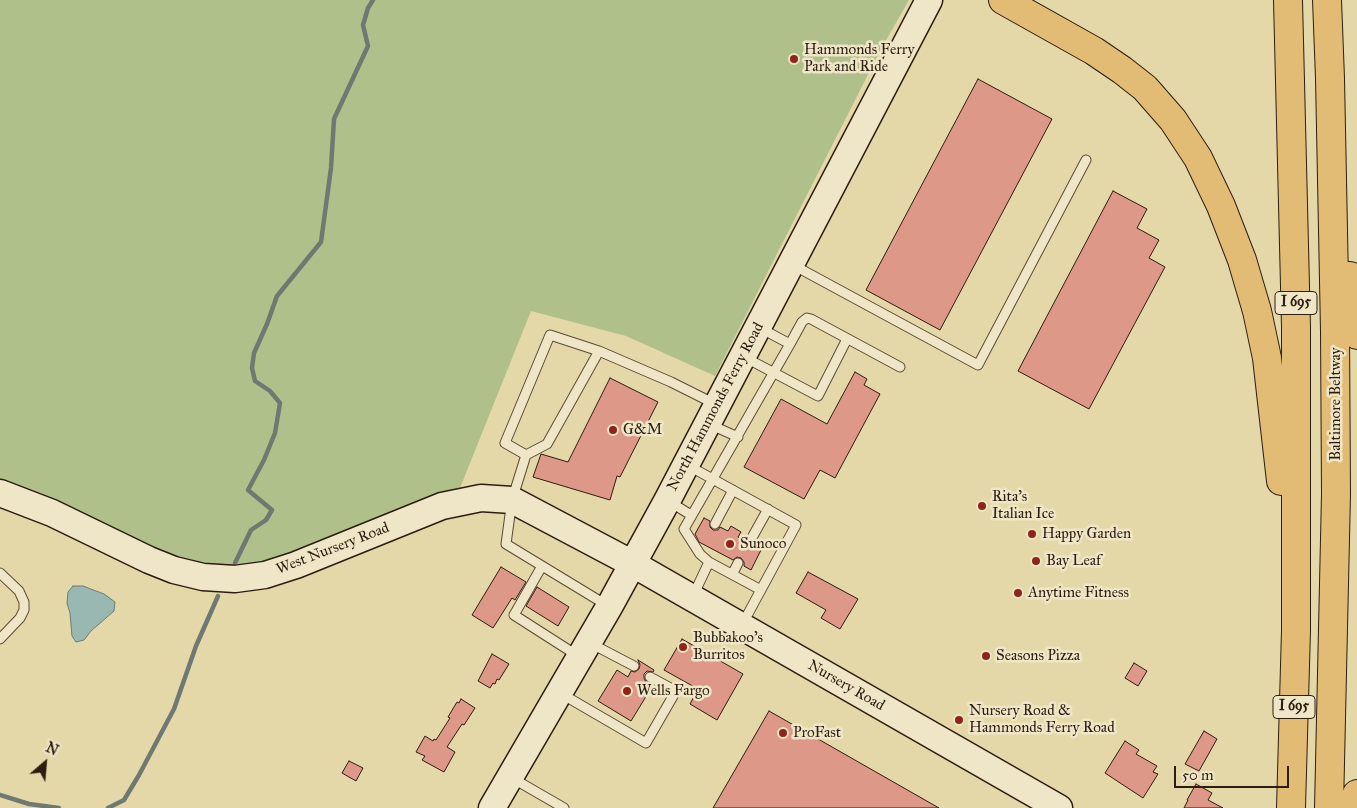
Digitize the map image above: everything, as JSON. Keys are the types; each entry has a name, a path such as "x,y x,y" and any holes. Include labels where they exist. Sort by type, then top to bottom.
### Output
{"highway":[{"path":"1003,0 1094,50 1145,88 1173,120 1198,158 1218,198 1242,260 1257,311 1267,358 1296,605"},
{"name":"I 695","path":"1288,0 1296,327 1296,605 1291,808"},
{"name":"Baltimore Beltway","path":"1327,0 1335,331 1336,494 1329,808"},
{"path":"1330,78 1357,334"},
{"path":"1353,808 1357,794"}],"main road":[{"name":"North Hammonds Ferry Road","path":"492,808 610,607 929,0"},
{"name":"West Nursery Road","path":"0,493 52,513 149,560 174,570 202,577 236,579 265,575 296,565 442,506 481,498 512,500 633,564"},
{"name":"Nursery Road","path":"633,564 1059,808"}],"lane":[{"path":"791,264 978,366 1086,160"},
{"path":"761,590 709,562 700,554 684,529 802,322 807,318 811,318 900,367"},
{"path":"758,326 790,344"},
{"path":"526,455 505,443 550,334 599,351 671,382 738,437"},
{"path":"743,356 818,396 847,339"},
{"path":"599,351 547,444 526,455 512,500 506,544 610,607"},
{"path":"686,464 796,525 741,626"},
{"path":"715,524 733,490"},
{"path":"667,501 691,515"},
{"path":"749,543 768,509"},
{"path":"700,554 705,544"},
{"path":"692,598 709,562"},
{"path":"732,573 738,563"},
{"path":"542,566 514,615 585,650 634,666"},
{"path":"0,573 19,591 24,602 24,610 20,618 0,639"},
{"path":"560,693 646,743 676,691 650,677"},
{"path":"511,778 564,808"}],"green space":[{"path":"0,0 909,0 880,51 715,376 626,336 531,311 460,488 263,564 237,568 205,565 178,559 0,481"}],"water":[{"path":"73,586 83,586 104,594 115,602 114,611 91,631 84,640 76,642 72,636 67,603 68,592"}],"building":[{"path":"978,79 1052,119 940,330 866,290"},
{"path":"1113,191 1147,209 1137,228 1159,240 1149,258 1165,267 1089,409 1018,371"},
{"path":"855,372 867,379 864,385 880,394 835,478 820,470 804,499 744,467 781,399 827,424"},
{"name":"G&M","path":"610,378 658,402 620,477 617,476 610,500 533,477 541,454 568,462"},
{"path":"704,518 710,521 710,527 713,530 718,530 720,527 728,531 731,526 741,532 738,537 743,540 746,548 750,549 754,546 761,550 751,570 744,566 741,558 737,557 733,560 699,542 695,534"},
{"path":"501,567 526,582 515,600 512,598 493,628 472,615"},
{"path":"808,572 858,599 840,629 821,618 826,610 796,593"},
{"path":"537,587 569,607 558,626 526,606"},
{"path":"682,639 743,674 717,720 690,704 698,689 664,670"},
{"path":"492,654 509,664 499,680 497,679 490,688 478,681"},
{"name":"Wells Fargo","path":"638,660 654,670 653,672 647,671 644,674 646,682 644,686 650,690 631,721 598,701 617,670 628,677 631,671 635,672 639,669"},
{"path":"1134,663 1147,671 1138,686 1125,678"},
{"path":"461,699 475,708 447,747 455,752 444,772 422,760 425,756 416,752 425,736 433,741 434,739 436,740 450,718 448,717 457,702 459,703"},
{"path":"769,711 939,808 713,808"},
{"path":"1204,731 1217,739 1199,771 1185,764"},
{"path":"1125,741 1139,750 1136,754 1157,766 1153,772 1158,774 1143,798 1105,773"},
{"path":"349,761 363,768 356,781 342,773"},
{"path":"1196,784 1212,793 1208,800 1223,808 1184,808"}],"waterway":[{"path":"235,563 251,530 266,520 272,510 248,490 264,460 275,433 280,403 270,391 255,381 252,368 254,353 277,296 321,242 331,168 334,119 368,46 363,25 368,8 373,0"},
{"path":"108,808 124,800 174,709 196,646 218,596"},
{"path":"0,795 29,804 59,808"}],"place":[{"name":"Hammonds Ferry Park and Ride","path":"794,59"},
{"name":"G&M","path":"613,430"},
{"name":"Rita's Italian Ice","path":"982,506"},
{"name":"Happy Garden","path":"1032,534"},
{"name":"Sunoco","path":"730,544"},
{"name":"Bay Leaf","path":"1036,561"},
{"name":"Anytime Fitness","path":"1018,593"},
{"name":"Bubbakoo's Burritos","path":"683,647"},
{"name":"Seasons Pizza","path":"986,656"},
{"name":"Wells Fargo","path":"627,691"},
{"name":"Nursery Road & Hammonds Ferry Road","path":"959,720"},
{"name":"ProFast","path":"783,733"}]}
